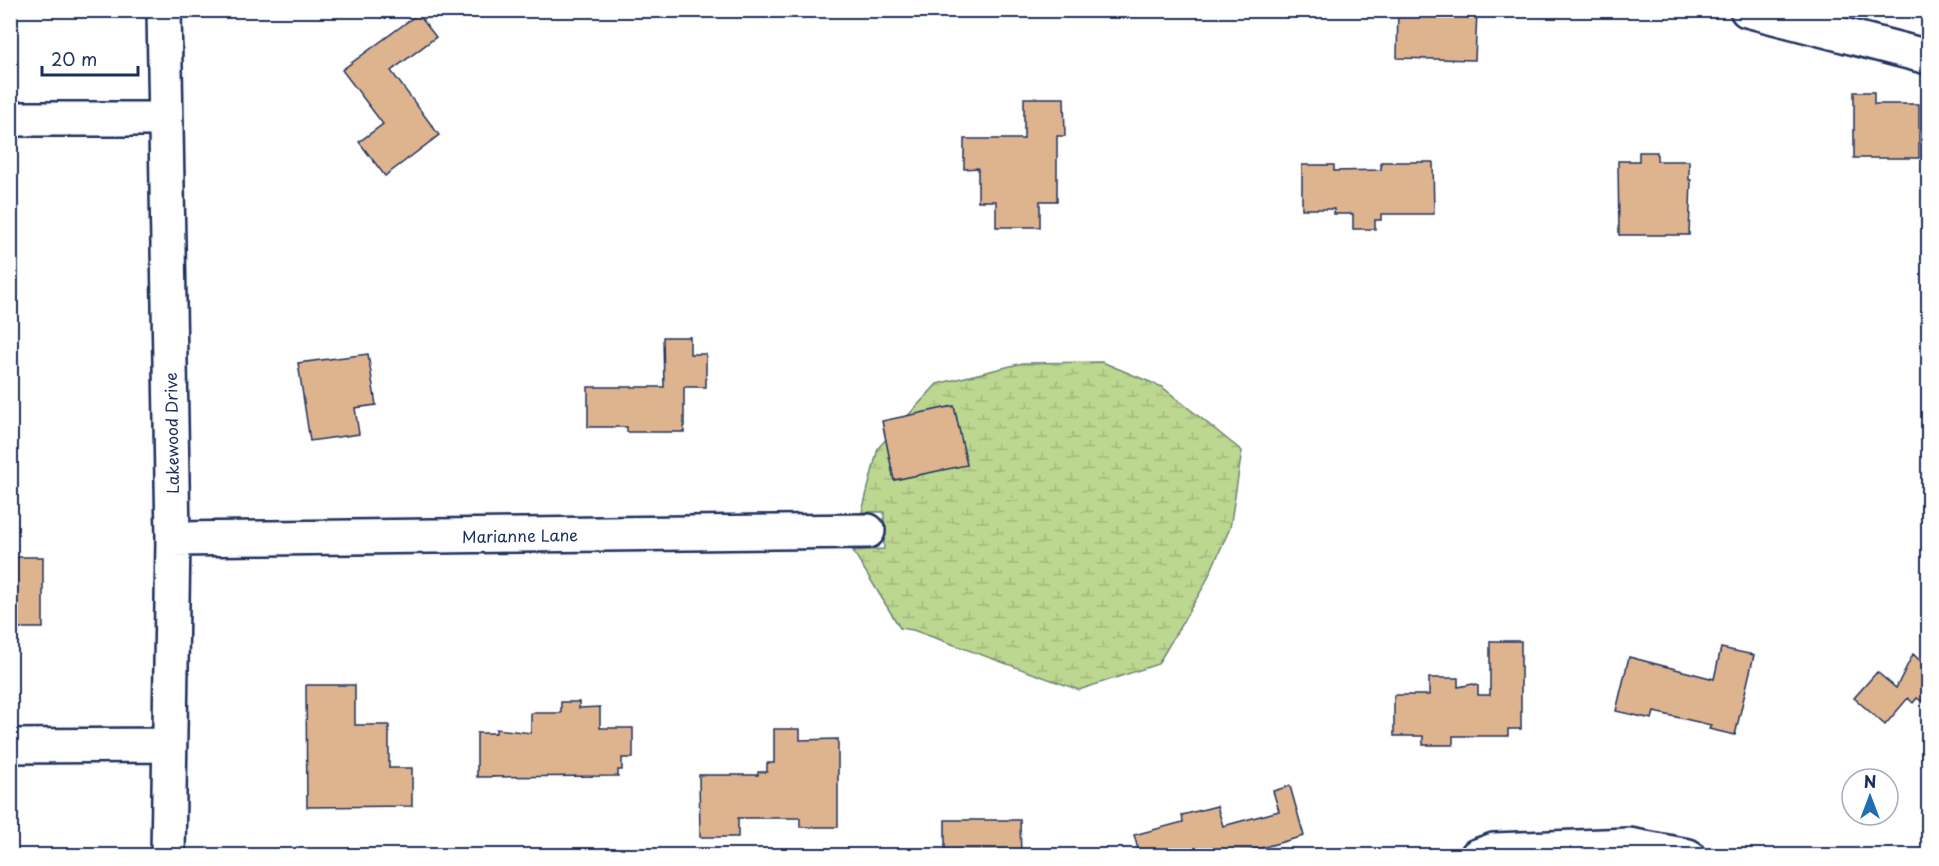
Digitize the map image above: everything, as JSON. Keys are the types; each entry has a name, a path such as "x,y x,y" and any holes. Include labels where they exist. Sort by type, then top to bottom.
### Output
{"street":[{"name":"Lakewood Drive","path":"164,10 173,539 168,855"},
{"path":"1747,10 1929,57"},
{"path":"10,119 165,119"},
{"name":"Marianne Lane","path":"173,539 868,531"},
{"path":"10,746 168,745"},
{"path":"1477,855 1494,850 1629,845 1688,855"}],"green space":[{"path":"1102,362 1162,387 1242,451 1230,528 1204,586 1158,664 1079,690 913,630 900,628 853,551 884,549 884,512 862,512 878,448 937,384 1023,363"}],"building":[{"path":"1398,10 1477,10 1475,60 1397,58"},
{"path":"418,14 436,37 391,71 439,135 385,176 359,142 383,124 342,70"},
{"path":"1854,92 1874,92 1874,104 1919,104 1919,158 1854,158"},
{"path":"1024,98 1064,98 1065,136 1057,136 1057,201 1040,201 1040,227 996,227 996,201 978,201 978,168 964,169 964,139 1024,139"},
{"path":"1639,152 1657,152 1657,161 1689,161 1689,180 1691,180 1689,235 1619,235 1618,161 1639,161"},
{"path":"1381,162 1433,162 1434,214 1381,214 1381,220 1375,220 1375,229 1353,229 1353,214 1334,214 1334,209 1302,209 1302,165 1334,165 1334,171 1381,170"},
{"path":"663,337 690,337 690,354 706,354 706,387 684,387 684,432 627,432 627,427 588,427 588,387 664,387"},
{"path":"368,354 376,405 355,408 359,434 310,441 298,363"},
{"path":"954,406 967,465 894,480 882,421"},
{"path":"10,557 43,557 43,628 10,628"},
{"path":"1490,641 1521,641 1521,729 1508,729 1508,736 1453,736 1453,745 1423,745 1423,736 1394,736 1394,695 1429,695 1429,678 1458,678 1458,687 1473,684 1478,686 1478,695 1490,695"},
{"path":"1721,648 1754,655 1735,735 1709,729 1711,725 1654,712 1652,719 1616,711 1629,657 1714,679"},
{"path":"1913,654 1927,667 1928,663 1928,706 1917,698 1913,703 1908,698 1885,725 1854,698 1877,672 1896,688"},
{"path":"306,685 355,685 355,725 389,725 389,768 412,768 412,806 307,807"},
{"path":"561,702 579,702 579,708 600,707 600,728 633,728 633,758 622,758 622,770 618,770 618,776 477,777 477,733 496,733 496,729 531,733 531,713 561,713"},
{"path":"774,729 800,729 800,740 838,739 838,827 800,827 800,818 738,818 738,837 700,837 699,775 758,775 758,772 767,772 767,763 774,763"},
{"path":"1290,786 1304,836 1232,856 1140,856 1134,835 1183,822 1182,815 1217,806 1223,826 1279,811 1273,791"},
{"path":"945,820 1020,820 1021,856 945,856"}]}
